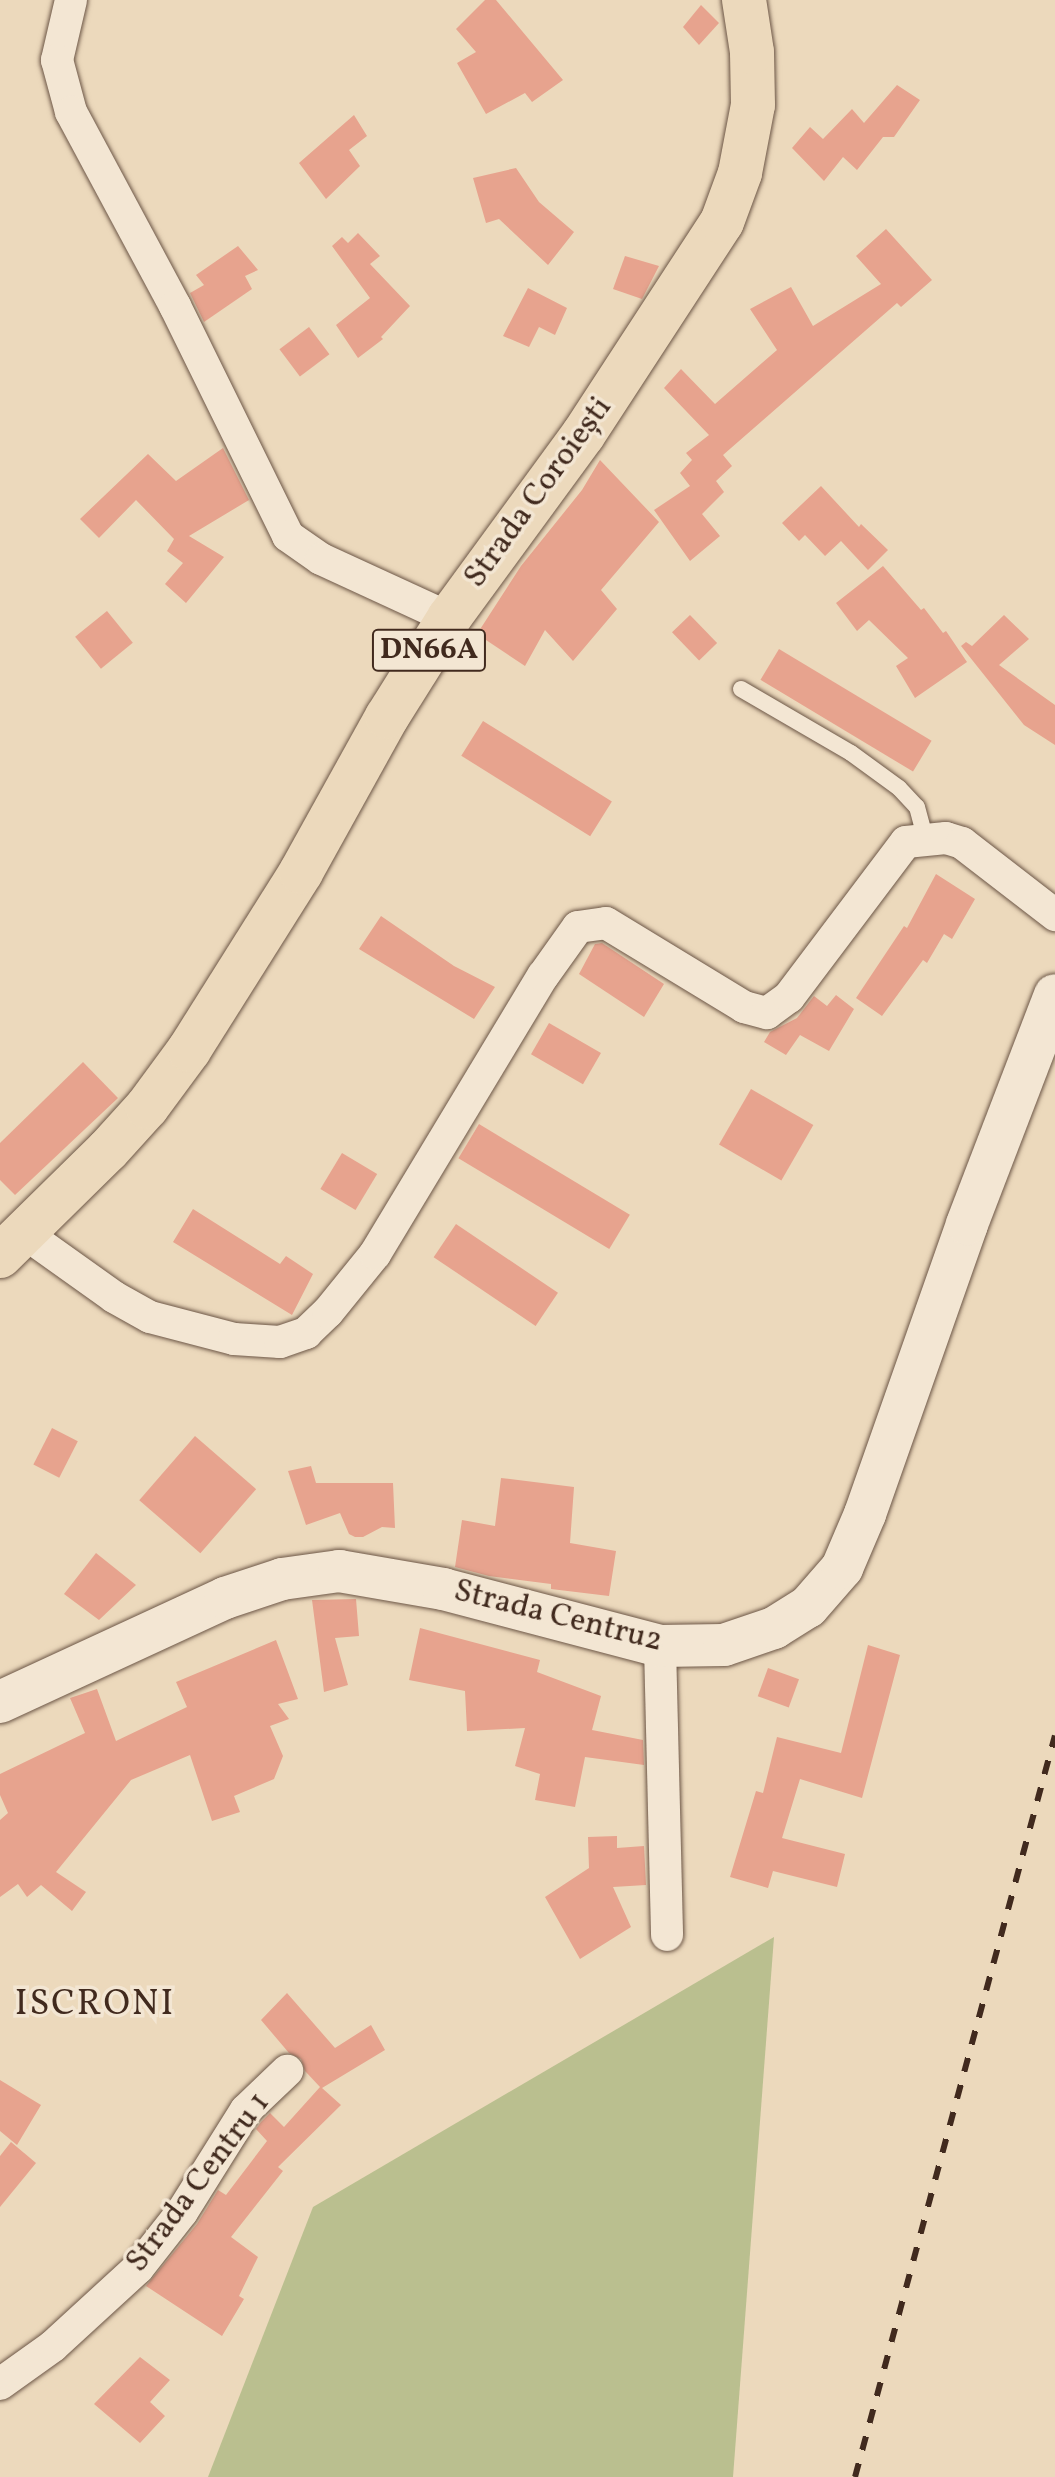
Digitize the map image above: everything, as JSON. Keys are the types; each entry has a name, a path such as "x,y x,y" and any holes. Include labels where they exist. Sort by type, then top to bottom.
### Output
{"main road":[{"name":"Strada Coroiești","path":"11,1244 108,1150 147,1107 189,1050 301,872 387,717 449,618 583,435 722,222 740,173 753,105 752,52 744,0"}],"street":[{"path":"71,0 57,60 71,112 175,306 288,536 321,559 449,618"},
{"path":"11,1244 150,1317 234,1339 280,1342 306,1333 328,1312 375,1254 543,976 578,927 606,923 744,1007 767,1013 789,997 906,842 946,838 962,843 1055,915"},
{"name":"Strada Centru2","path":"8,1692 225,1598 282,1579 339,1571 443,1589 660,1646 724,1645 774,1628 808,1607 842,1568 865,1514 967,1224 1055,995"},
{"path":"660,1646 667,1935"},
{"name":"Strada Centru 1","path":"0,2384 53,2346 138,2268 182,2212 246,2110 287,2071"}],"lane":[{"path":"741,689 851,753 899,788 917,807 926,840"}],"green space":[{"path":"774,1937 733,2477 208,2477 313,2207"}],"building":[{"path":"485,0 496,0 563,80 532,102 525,93 486,114 457,63 476,52 456,29"},
{"path":"701,5 719,23 699,45 683,27"},
{"path":"897,85 920,100 894,137 883,137 857,170 843,157 824,181 792,148 810,127 823,139 852,109 864,123"},
{"path":"354,115 367,136 349,150 360,166 326,199 299,163"},
{"path":"516,168 539,202 574,232 548,265 499,219 486,223 473,178"},
{"path":"886,229 932,280 901,307 897,303 723,455 732,466 716,481 724,492 702,514 720,536 690,561 654,510 690,486 680,473 692,460 686,453 709,435 664,388 681,369 715,404 777,350 750,309 791,287 813,326 881,284 856,256"},
{"path":"358,233 380,256 370,264 410,306 381,337 383,339 358,358 336,325 370,298 332,246 342,237 348,243"},
{"path":"238,246 258,270 245,276 252,289 204,322 190,293 204,285 196,275"},
{"path":"625,256 659,266 642,299 613,289"},
{"path":"528,288 567,308 555,335 539,327 529,347 503,336"},
{"path":"309,327 329,354 300,376 279,349"},
{"path":"223,448 249,500 189,536 224,557 186,603 165,584 183,563 167,551 174,539 136,500 99,538 80,519 148,454 176,481"},
{"path":"600,460 659,522 601,590 617,609 573,661 545,630 525,666 477,634 521,566 582,490"},
{"path":"821,486 859,527 861,524 888,550 868,570 841,541 825,556 805,535 799,541 782,523"},
{"path":"883,566 921,610 924,608 943,633 946,631 967,662 915,698 896,666 908,658 869,620 857,631 836,603"},
{"path":"107,611 133,643 101,669 75,637"},
{"path":"690,615 717,643 699,660 672,632"},
{"path":"1004,615 1029,639 999,665 1055,705 1055,745 1024,725 961,646 966,642 972,646"},
{"path":"779,649 932,741 913,772 760,680"},
{"path":"483,721 612,802 590,836 461,756"},
{"path":"936,874 975,899 952,939 944,934 927,963 923,960 882,1016 856,998 904,926 907,928"},
{"path":"381,916 454,966 495,987 474,1019 359,949"},
{"path":"602,943 664,984 644,1017 579,974 595,944"},
{"path":"836,995 854,1009 829,1051 800,1035 786,1055 764,1042 770,1032 797,1018 814,996 827,1006"},
{"path":"549,1023 601,1053 583,1084 531,1054"},
{"path":"83,1062 118,1098 15,1195 0,1180 0,1143"},
{"path":"751,1089 813,1125 781,1180 719,1144"},
{"path":"479,1124 630,1215 609,1249 458,1158"},
{"path":"342,1153 377,1174 356,1210 320,1189"},
{"path":"193,1209 280,1264 286,1256 313,1274 292,1315 173,1242"},
{"path":"456,1224 558,1293 536,1326 434,1257"},
{"path":"52,1428 78,1441 59,1478 33,1465"},
{"path":"195,1436 256,1489 200,1553 139,1500"},
{"path":"311,1466 316,1483 393,1483 395,1528 382,1527 363,1537 355,1537 349,1534 340,1513 306,1525 288,1471"},
{"path":"501,1478 574,1487 570,1543 616,1551 609,1596 551,1589 551,1584 489,1576 455,1567 462,1520 495,1526"},
{"path":"96,1553 136,1585 99,1620 64,1594"},
{"path":"356,1599 359,1636 335,1638 348,1685 324,1692 312,1600"},
{"path":"420,1628 540,1660 537,1672 601,1696 592,1730 643,1740 644,1765 585,1757 575,1807 535,1800 540,1774 515,1766 525,1728 467,1731 465,1691 409,1680"},
{"path":"276,1640 298,1699 278,1704 289,1719 270,1726 283,1756 274,1779 234,1796 240,1812 212,1821 190,1755 131,1780 56,1872 86,1892 72,1911 41,1885 27,1897 18,1884 0,1897 0,1820 8,1813 0,1795 0,1774 85,1733 70,1698 97,1689 116,1741 187,1707 176,1682"},
{"path":"868,1645 900,1655 862,1798 800,1779 782,1838 845,1854 837,1887 773,1871 768,1888 730,1877 756,1791 763,1793 777,1737 841,1753"},
{"path":"768,1668 799,1679 789,1707 758,1696"},
{"path":"617,1836 617,1848 644,1846 646,1885 613,1887 631,1927 580,1959 545,1897 589,1868 588,1837"},
{"path":"287,1993 335,2048 371,2025 385,2050 322,2088 341,2105 278,2167 283,2171 231,2237 258,2257 239,2296 244,2299 222,2336 146,2286 197,2224 218,2190 226,2195 267,2141 256,2129 261,2122 270,2113 284,2127 320,2087 305,2071 301,2059 289,2053 261,2020"},
{"path":"0,2080 41,2105 17,2145 0,2131"},
{"path":"11,2142 36,2163 0,2207 0,2156"},
{"path":"140,2357 170,2380 150,2402 165,2416 140,2443 94,2404"}],"railway":[{"path":"855,2477 1055,1735"}],"district":[{"name":"ISCRONI","path":"95,2006"}]}
